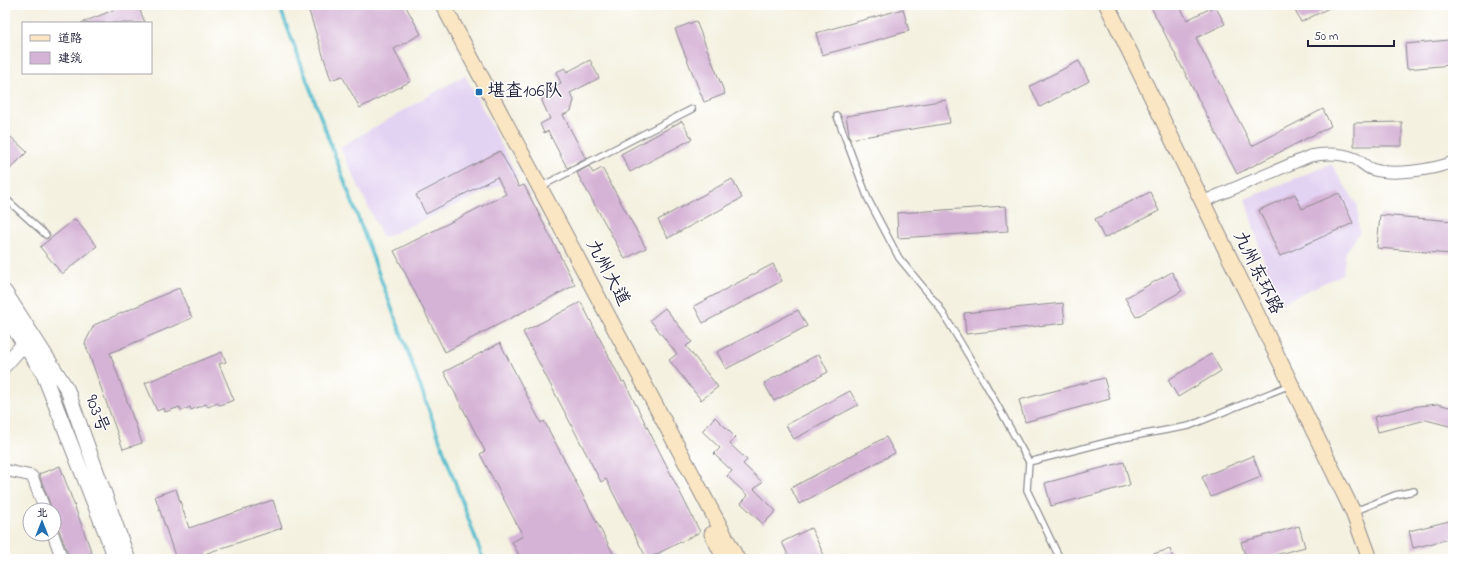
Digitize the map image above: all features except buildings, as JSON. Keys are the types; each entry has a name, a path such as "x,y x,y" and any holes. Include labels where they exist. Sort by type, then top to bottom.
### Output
{"main road":[{"path":"432,5 618,349 725,559"},
{"name":"九州大道","path":"443,5 737,559"},
{"name":"九州东环路","path":"1107,5 1353,512 1370,559"}],"street":[{"path":"1202,202 1310,156 1319,154 1329,153 1347,156 1363,163 1370,169 1384,171 1432,168 1453,162"},
{"name":"903号","path":"5,292 26,335 67,389 128,559"},
{"path":"5,315 26,335 43,373 116,559"},
{"path":"5,353 26,335"},
{"path":"5,365 26,335"},
{"path":"5,471 32,476 42,502"},
{"path":"56,542 62,559"}],"lane":[{"path":"540,188 692,110"},
{"path":"837,116 868,199 899,258 938,306 986,383 1029,462 1027,490 1060,559"},
{"path":"5,198 46,235"},
{"path":"1029,462 1123,438 1189,426 1291,385"},
{"path":"1353,512 1395,495 1414,491"}],"shaded area":[{"path":"465,75 518,177 383,238 340,147"},
{"path":"1331,164 1358,206 1359,234 1346,252 1343,274 1277,305 1245,199"}],"waterway":[{"path":"279,5 483,559"}],"place":[{"name":"堪查106队","path":"479,92"}]}
